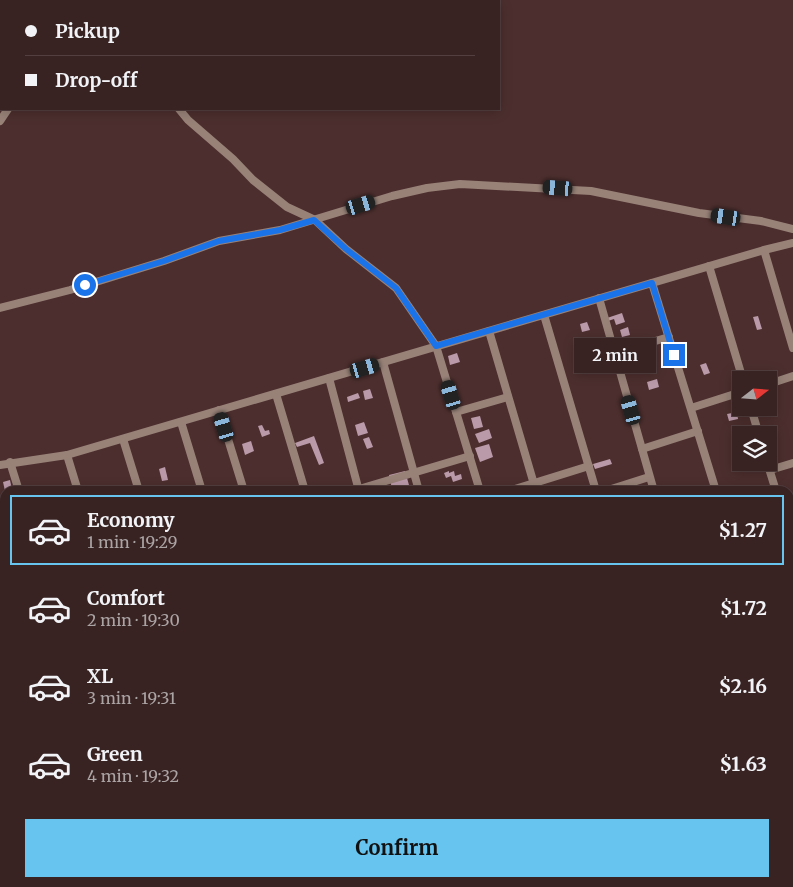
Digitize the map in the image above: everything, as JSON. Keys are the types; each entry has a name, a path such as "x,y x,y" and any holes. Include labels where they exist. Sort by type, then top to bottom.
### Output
{"street":[{"path":"0,121 7,110"},
{"path":"180,110 188,120 233,159 253,180 287,207 314,220 346,249 396,288 436,346 479,486"},
{"path":"0,308 70,290 164,261 219,241 280,230 392,196 427,188 460,184 591,191 699,214 761,221 793,229"},
{"path":"0,465 67,455 599,298 793,243"},
{"path":"764,250 793,348"},
{"path":"709,266 740,371"},
{"path":"652,283 714,486"},
{"path":"599,298 652,486"},
{"path":"544,315 595,486"},
{"path":"489,331 535,486"},
{"path":"614,352 668,337"},
{"path":"383,362 418,486"},
{"path":"778,381 793,376"},
{"path":"329,378 358,486"},
{"path":"276,394 304,486"},
{"path":"691,408 732,395"},
{"path":"456,412 508,397"},
{"path":"219,410 242,486"},
{"path":"182,422 201,486"},
{"path":"642,448 698,431"},
{"path":"123,439 137,486"},
{"path":"67,455 76,486"},
{"path":"372,486 470,456"},
{"path":"10,462 17,486"},
{"path":"777,465 793,463"},
{"path":"525,486 589,466"},
{"path":"770,471 774,486"},
{"path":"621,486 649,477"}],"building":[{"path":"622,313 625,322 616,325 614,319 608,321 607,318"},
{"path":"758,316 762,329 757,330 753,317"},
{"path":"587,322 590,330 582,332 580,324"},
{"path":"628,327 630,335 622,337 620,330"},
{"path":"457,353 460,362 450,365 448,356"},
{"path":"706,363 710,373 704,375 700,365"},
{"path":"657,379 659,387 649,390 647,382"},
{"path":"370,389 373,398 365,400 363,391"},
{"path":"358,393 360,398 348,402 347,397"},
{"path":"732,413 732,416 738,416 738,419 729,421 727,414"},
{"path":"480,416 483,427 474,429 471,418"},
{"path":"364,422 368,433 358,436 355,425"},
{"path":"262,425 265,431 269,430 270,434 262,437 258,426"},
{"path":"489,429 492,438 479,443 475,434"},
{"path":"314,436 324,463 319,465 310,443 297,447 295,443"},
{"path":"369,437 373,447 367,449 363,439"},
{"path":"251,441 254,451 245,455 242,444"},
{"path":"489,444 493,457 480,462 475,448"},
{"path":"610,459 612,464 595,469 593,464"},
{"path":"165,467 168,480 162,481 159,469"},
{"path":"405,471 409,485 391,486 389,475"},
{"path":"449,471 449,473 454,471 455,476 461,474 462,479 453,482 451,476 446,478 444,473"},
{"path":"10,480 11,486 4,486 3,482"}],"route":[{"path":"85,285 186,254 219,241 280,230 314,220 346,249 396,288 436,346 652,283 674,355"}]}
